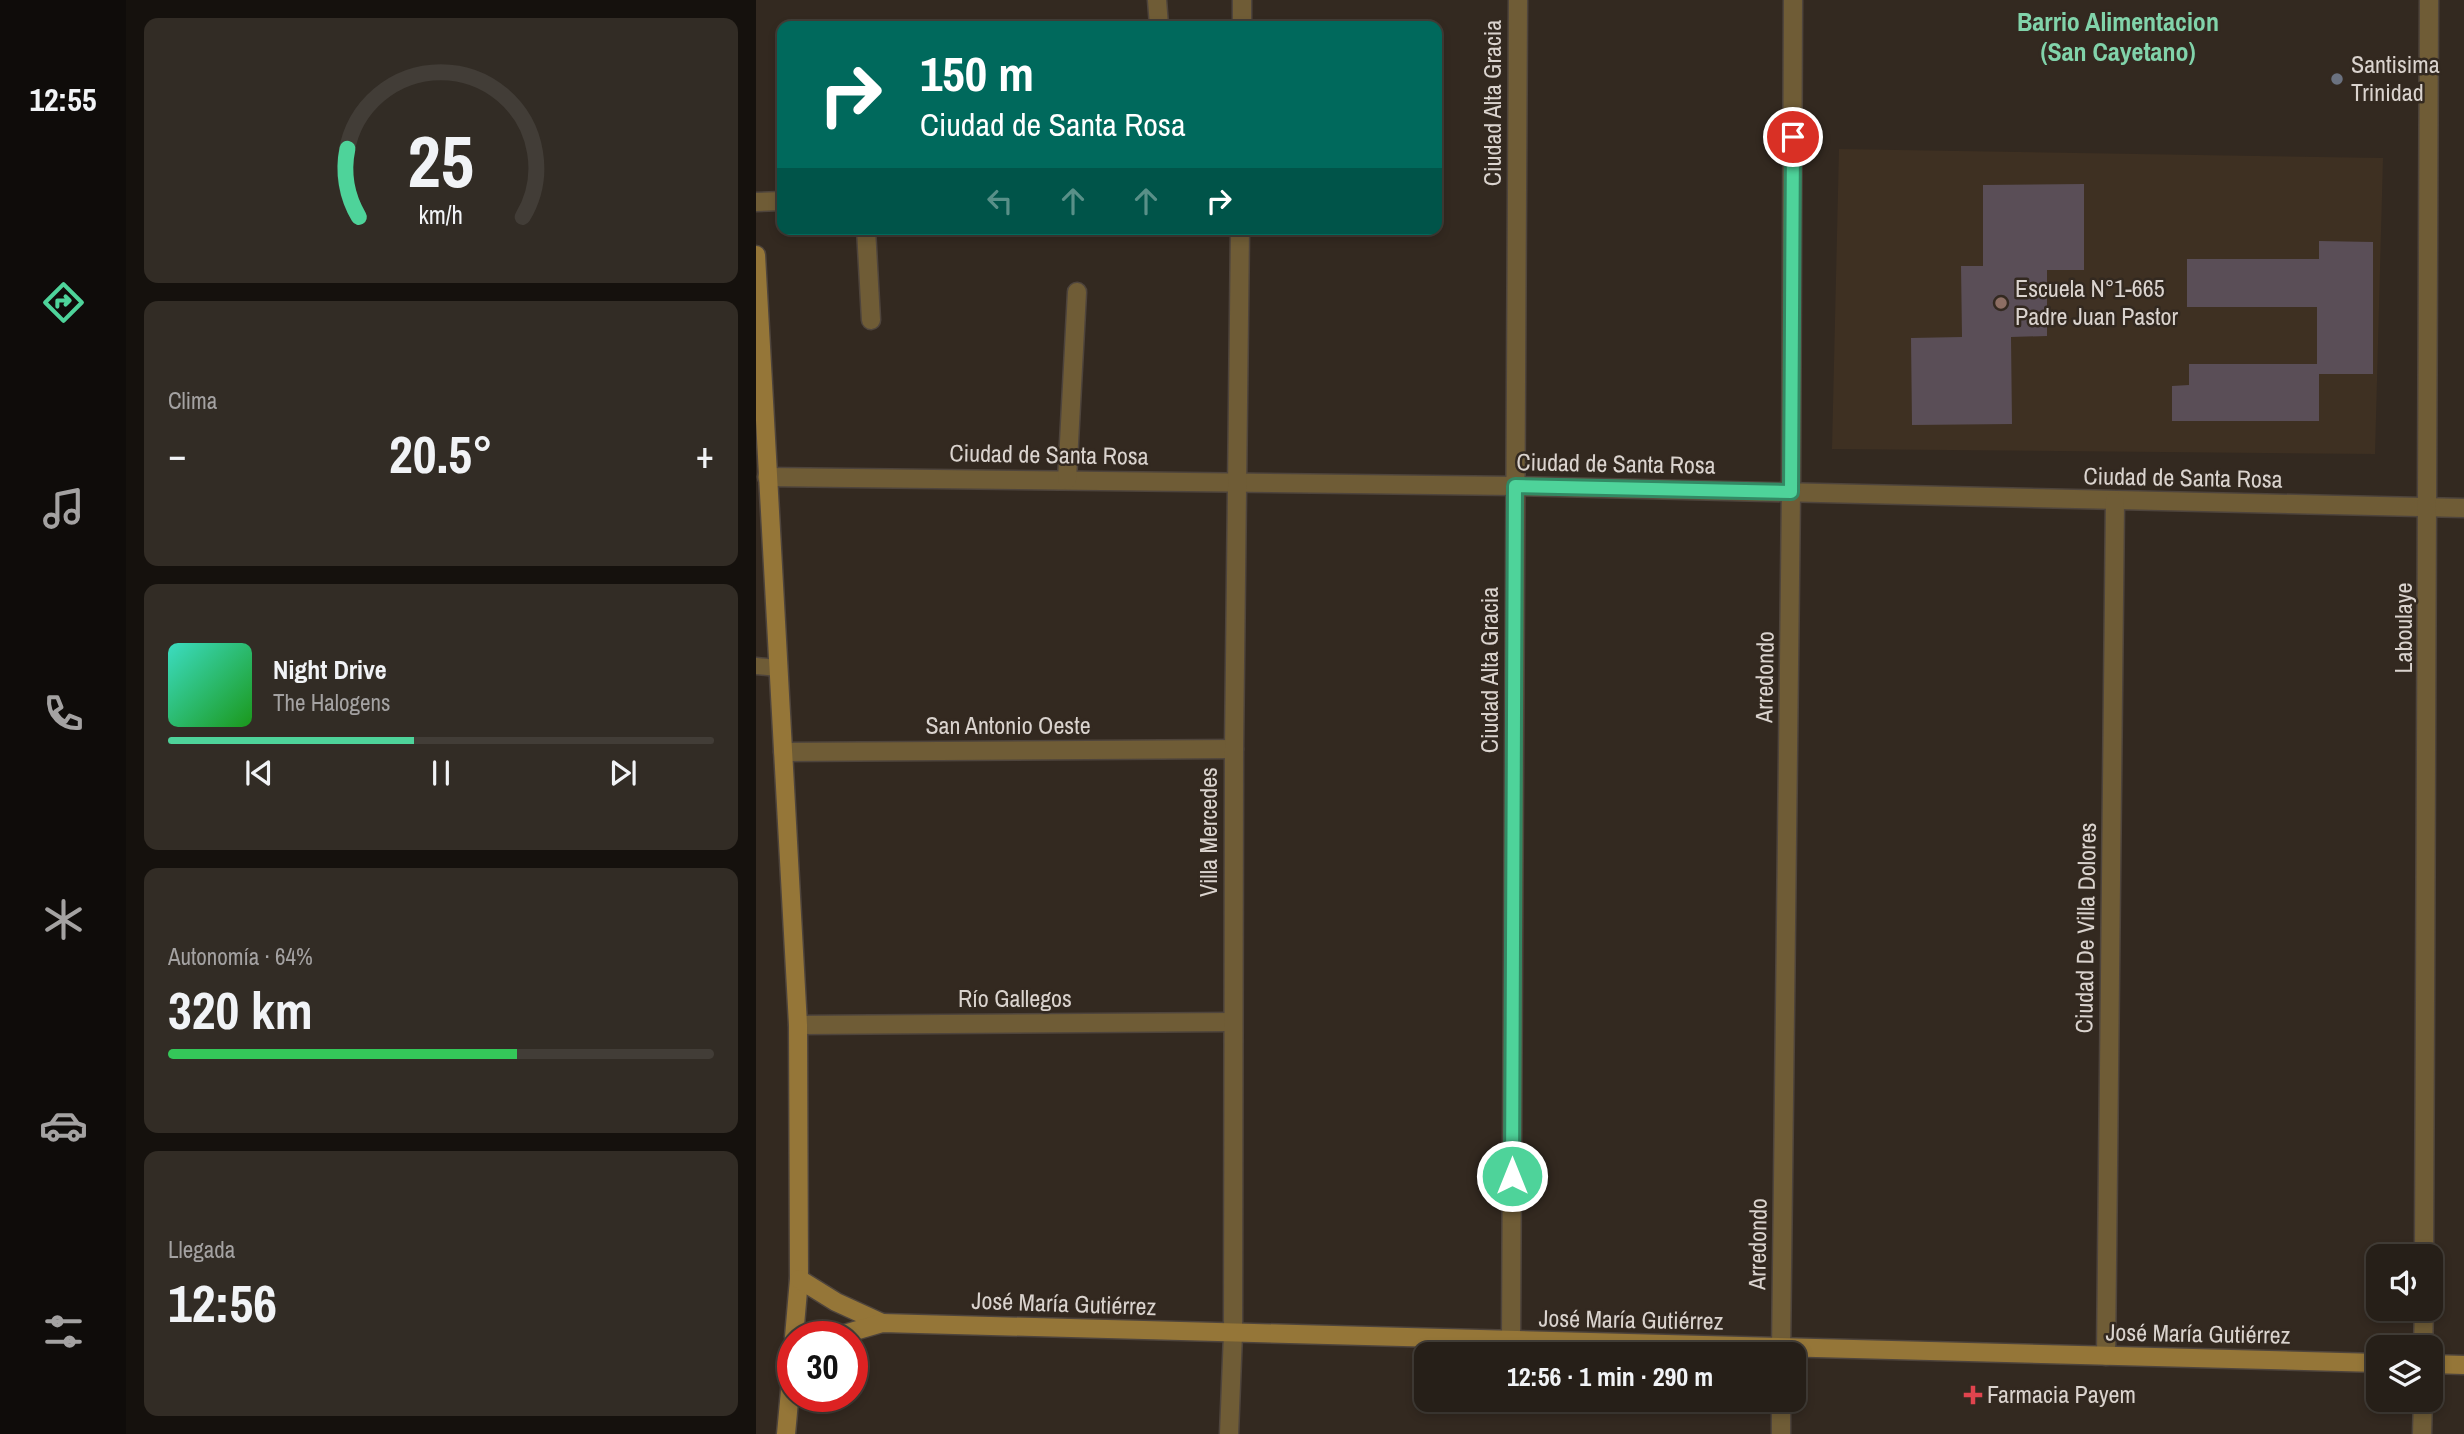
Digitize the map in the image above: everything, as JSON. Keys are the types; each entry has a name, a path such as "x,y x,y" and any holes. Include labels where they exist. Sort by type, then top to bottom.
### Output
{"street":[{"path":"1157,0 1158,21"},
{"path":"1242,0 1242,21"},
{"name":"Ciudad Alta Gracia","path":"1511,1341 1518,0"},
{"name":"Arredondo","path":"1781,1342 1791,492 1793,0"},
{"name":"Laboulaye","path":"2424,1244 2430,507 2429,0"},
{"path":"756,202 777,201"},
{"path":"866,235 871,320"},
{"name":"Villa Mercedes","path":"1229,1434 1233,1334 1234,749 1240,235"},
{"path":"756,255 798,1025 799,1279 795,1321"},
{"path":"1067,480 1077,292"},
{"name":"Ciudad de Santa Rosa","path":"767,477 1515,486 2464,508"},
{"name":"Ciudad De Villa Dolores","path":"2106,1356 2115,502"},
{"name":"San Antonio Oeste","path":"783,752 1234,749"},
{"name":"Río Gallegos","path":"798,1025 1233,1022"},
{"name":"José María Gutiérrez","path":"799,1279 836,1302 882,1323"},
{"name":"José María Gutiérrez","path":"868,1327 882,1323 1538,1342"},
{"name":"José María Gutiérrez","path":"1806,1351 2366,1363"},
{"path":"2443,1364 2464,1365"},
{"path":"786,1434 788,1412"},
{"path":"1781,1412 1781,1434"},
{"path":"2422,1434 2423,1412"}],"lane":[{"path":"756,666 778,668"}],"shaded area":[{"name":"Escuela N°1-665 Padre Juan Pastor","path":"1839,149 2383,158 2375,454 1832,449"}],"building":[{"path":"2084,184 2084,270 2047,270 2047,336 2011,337 2012,424 1912,425 1911,338 1962,337 1961,266 1983,266 1983,185"},
{"path":"2319,241 2373,242 2373,374 2319,374 2319,421 2172,421 2172,386 2189,385 2189,364 2317,364 2317,307 2187,307 2187,259 2319,259"}],"place":[{"name":"Santisima Trinidad","path":"2337,79"},
{"name":"Escuela N°1-665 Padre Juan Pastor","path":"2001,303"},
{"name":"Farmacia Payem","path":"1973,1395"}],"district":[{"name":"Barrio Alimentacion (San Cayetano)","path":"2118,37"}],"route":[{"path":"1512,1176 1515,486 1791,492 1793,137"}]}
